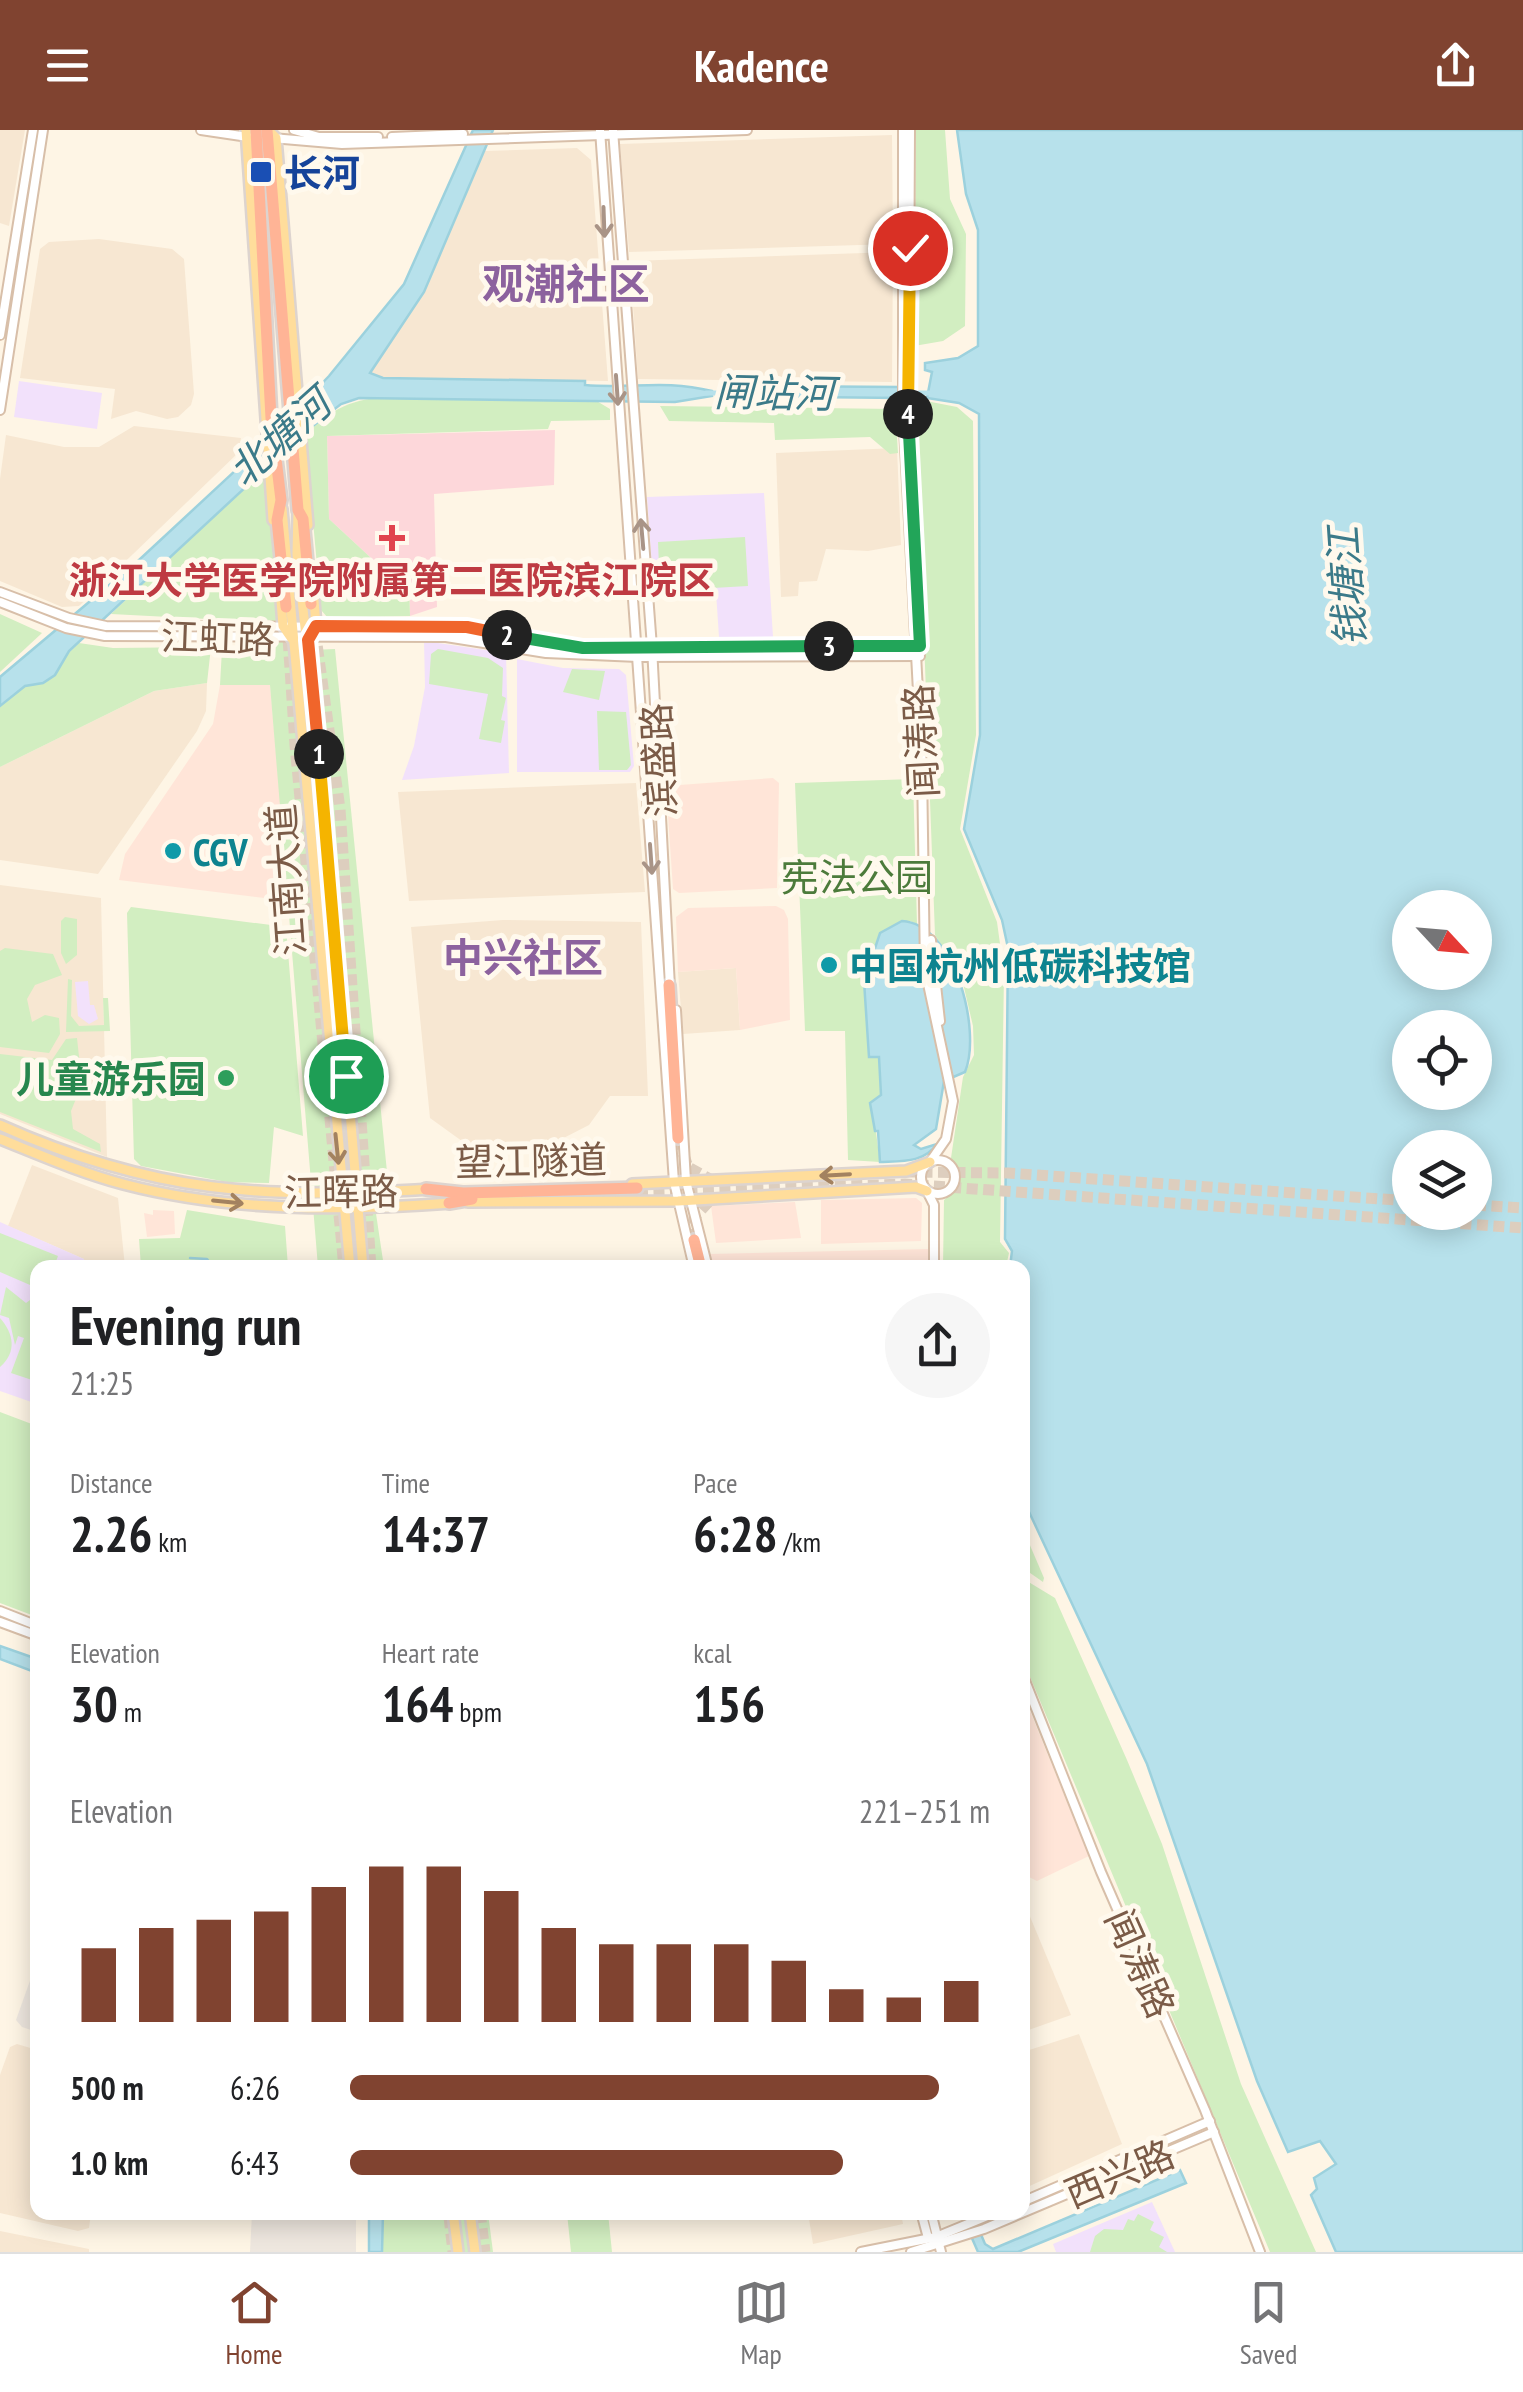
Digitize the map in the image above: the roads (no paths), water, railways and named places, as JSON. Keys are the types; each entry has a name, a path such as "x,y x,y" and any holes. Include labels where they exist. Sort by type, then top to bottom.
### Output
{"highway":[{"name":"江南大道","path":"260,134 278,222 300,514"},
{"name":"江南大道","path":"260,134 256,234 277,495"},
{"path":"277,495 286,606"},
{"path":"300,514 311,604"},
{"path":"669,985 678,1138"},
{"name":"望江隧道","path":"426,1189 463,1193 637,1191 449,1203"},
{"path":"694,1240 696,1260"}],"main road":[{"path":"0,335 33,130"},
{"path":"0,410 44,130"},
{"path":"201,130 342,144 530,134 746,130"},
{"path":"294,130 319,137 433,138"},
{"path":"530,134 545,130"},
{"name":"闻涛路","path":"907,130 906,408 929,930 938,1009 957,1109 945,1162 955,1175 944,1194 937,1260"},
{"name":"滨盛路","path":"601,133 674,1182 695,1260"},
{"name":"滨盛路","path":"613,133 652,652 669,985 676,1004 686,1182 706,1260"},
{"path":"300,484 316,626 308,640"},
{"name":"江南大道","path":"277,495 294,626 308,640 362,1260"},
{"name":"江南大道","path":"300,514 292,639 349,1260"},
{"name":"江虹路","path":"0,592 66,628 105,636 140,630 294,626 467,627 567,647 638,652"},
{"name":"江虹路","path":"0,602 15,603"},
{"name":"江虹路","path":"140,630 308,640 446,637 546,653 917,651"},
{"name":"闻涛路","path":"936,1260 934,1205 920,1174 942,1150 950,1128 954,1087"},
{"name":"江晖路","path":"0,1126 124,1173 253,1192 342,1194 356,1200 678,1201 916,1187 927,1191"},
{"name":"江晖路","path":"0,1139 123,1184 198,1199 343,1207 356,1200 426,1189 906,1171 930,1162"},
{"path":"930,1162 945,1162"},
{"path":"927,1191 944,1194"},
{"path":"0,1612 30,1623"},
{"path":"0,1622 30,1633"},
{"name":"闻涛路","path":"1030,1696 1210,2121 1260,2252"},
{"name":"西兴路","path":"1030,2199 1210,2121"},
{"name":"西兴路","path":"1030,2205 1214,2132"},
{"path":"455,2220 458,2252"},
{"path":"471,2220 475,2252"},
{"path":"924,2220 935,2245"},
{"path":"932,2220 935,2245"},
{"name":"西兴路","path":"982,2224 987,2220"},
{"name":"西兴路","path":"911,2252 992,2220"},
{"name":"西兴路","path":"861,2252 935,2245"}],"water":[{"name":"北塘河","path":"473,130 493,130 424,292 370,373 383,378 678,386 712,391 712,396 675,402 359,398 341,404 305,432 69,651 55,675 43,683 25,686 0,706 0,677 139,560 265,443 329,376 404,284"},
{"name":"钱塘江","path":"957,130 1523,130 1523,2252 1336,2252 1311,2195 1317,2189 1314,2178 1336,2164 1320,2141 1288,2152 1257,2081 1147,1764 1030,1514 1030,1260 1011,1260 1012,1251 1005,1239 1008,948 1002,920 964,829 980,735 979,414 959,403 927,398 932,372 925,370 925,363 958,358 978,346 978,230 966,194"},
{"path":"744,386 900,387 900,398 726,396 725,390"},
{"path":"902,921 921,927 937,940 950,959 967,1007 969,1054 965,1072 944,1081 936,1129 914,1145 921,1149 937,1144 919,1158 880,1162 878,1131 870,1103 881,1095 879,1057 869,1057 864,981 880,933"},
{"path":"0,1646 30,1657 30,1670 0,1659"},
{"path":"1180,2170 1186,2183 1018,2252 978,2252 964,2220 975,2220 985,2244 993,2249"},
{"path":"369,2220 383,2220 382,2252 369,2252"}],"waterway":[{"name":"闸站河","path":"706,393 730,393"},
{"name":"闸站河","path":"901,393 930,393"},
{"path":"190,1258 208,1260"}],"tunnel":[{"path":"286,607 295,745 343,1260"},
{"path":"315,630 340,809 370,1260"},
{"path":"678,1138 688,1167 712,1180"},
{"path":"905,1172 1008,1173 1392,1200"},
{"path":"637,1193 905,1184 1523,1228"},
{"path":"694,1240 694,1218 713,1197"},
{"path":"1492,1206 1523,1208"},
{"path":"449,2220 453,2252"},
{"path":"481,2220 485,2252"}],"place":[{"name":"长河","path":"261,172"},
{"name":"浙江大学医学院附属第二医院滨江院区","path":"392,538"},
{"name":"CGV","path":"173,851"},
{"name":"中国杭州低碳科技馆","path":"829,965"},
{"name":"儿童游乐园","path":"226,1078"}],"district":[{"name":"观潮社区","path":"566,283"},
{"name":"中兴社区","path":"523,957"}],"park label":[{"name":"宪法公园","path":"857,876"}]}
